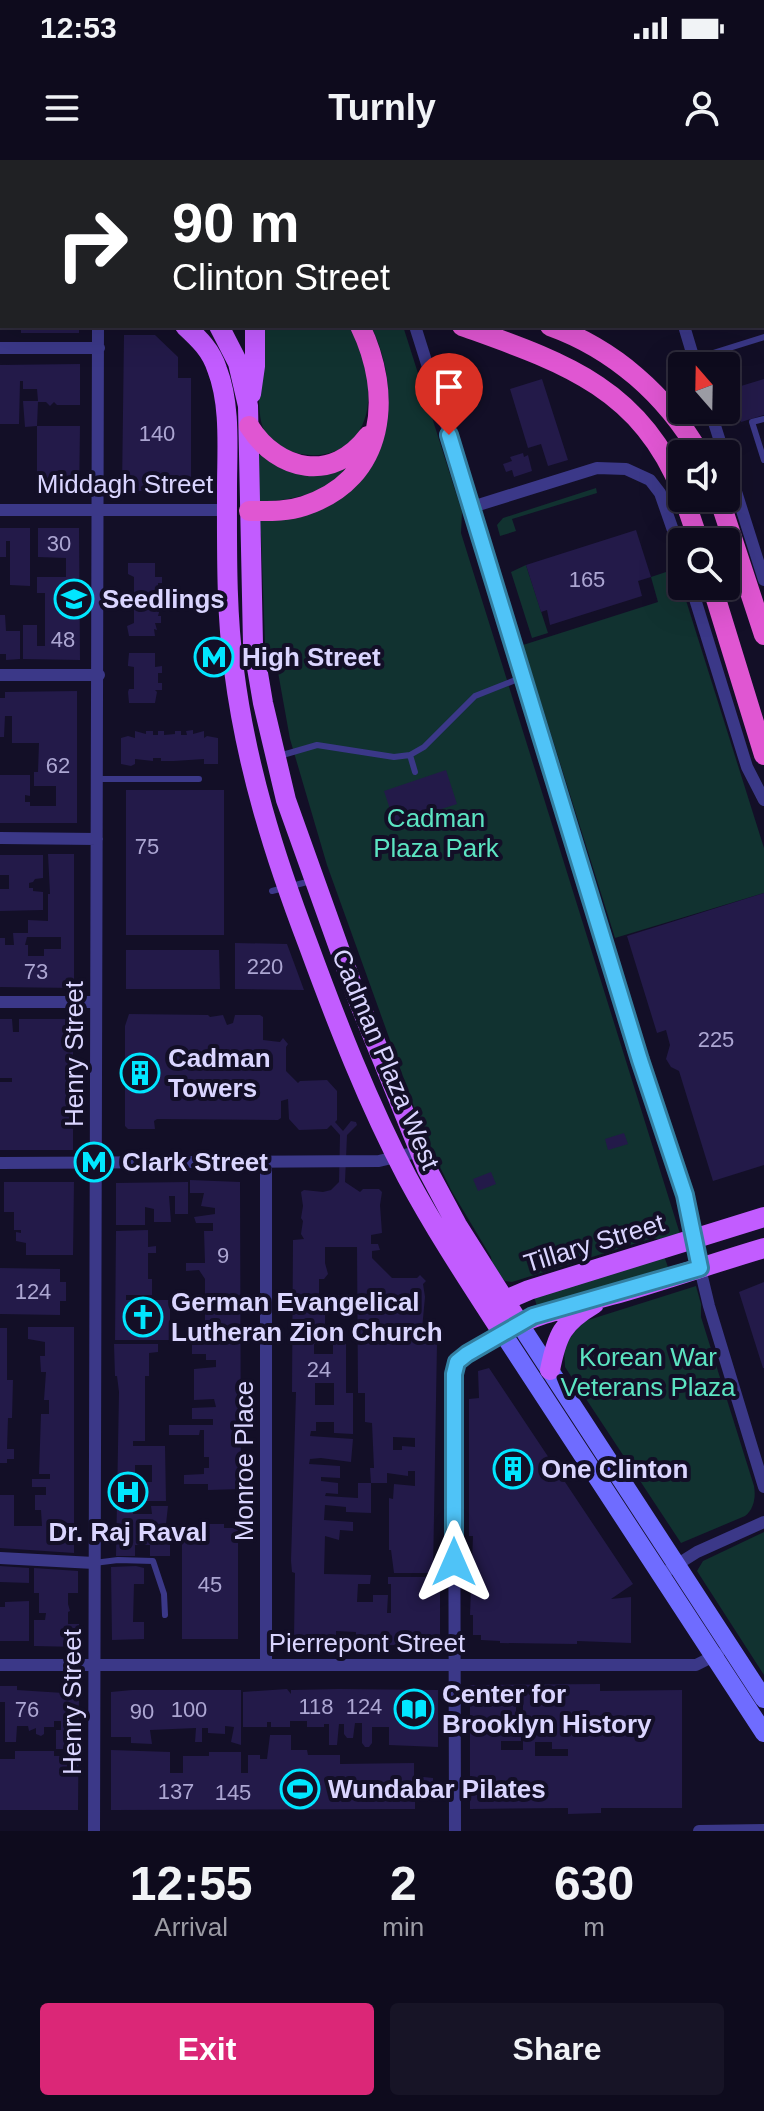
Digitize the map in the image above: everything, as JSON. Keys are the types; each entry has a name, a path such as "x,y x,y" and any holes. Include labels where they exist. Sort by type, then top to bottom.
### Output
{"highway":[{"path":"249,511 301,507 329,494 359,467 372,444 379,419 380,397 377,368 361,328"},
{"path":"467,328 563,363 602,388 648,432 668,463"},
{"path":"554,328 597,347 643,382 676,417 691,440"},
{"path":"249,416 265,448 298,465 318,466 349,456 364,442 379,419"},
{"path":"724,512 764,635"},
{"path":"716,600 764,755"}],"main road":[{"name":"Cadman Plaza West","path":"187,328 211,354 222,385 227,443 231,641 239,708 280,890 397,1157 431,1220 495,1304"},
{"name":"Cadman Plaza West","path":"220,328 238,363 249,416 253,644 263,703 286,800 354,990 442,1199 495,1304 722,1652 764,1733"},
{"path":"249,416 255,366 255,328"},
{"name":"Middagh Street","path":"227,510 249,511"},
{"name":"Tillary Street","path":"495,1304 764,1217"},
{"name":"Tillary Street","path":"510,1328 572,1304 609,1296 764,1248"},
{"path":"550,1370 557,1339 563,1329 576,1315 609,1296"},
{"name":"Cadman Plaza West","path":"510,1328 550,1370 670,1572"},
{"name":"Cadman Plaza West","path":"722,1652 764,1699"}],"street":[{"name":"Henry Street","path":"94,1831 98,328"},
{"path":"416,328 472,507 608,466 636,472 650,480 660,493 672,528"},
{"path":"685,328 692,352"},
{"path":"0,348 99,348"},
{"path":"740,504 764,580"},
{"name":"Middagh Street","path":"0,510 227,510"},
{"path":"695,600 747,767 764,800"},
{"path":"0,675 99,675"},
{"path":"0,838 97,839"},
{"path":"0,1002 96,1002"},
{"path":"0,1163 379,1161 421,1151"},
{"name":"Monroe Place","path":"266,1162 266,1664"},
{"path":"693,1239 764,1487"},
{"path":"455,1831 454,1374 461,1358 510,1328"},
{"path":"670,1572 764,1522"},
{"path":"0,1558 94,1563"},
{"name":"Pierrepont Street","path":"0,1665 696,1665 722,1652"},
{"path":"699,1831 764,1830"}],"lane":[{"path":"724,352 764,337"},
{"path":"764,419 752,422 764,460"},
{"path":"472,507 640,1060 692,1217 693,1239"},
{"path":"275,757 317,745 394,757 410,755 433,739 475,696 523,677"},
{"path":"410,755 415,772"},
{"path":"98,779 199,779"},
{"path":"280,890 314,880"},
{"path":"94,1563 153,1561 164,1594 165,1615"}],"green space":[{"path":"260,328 350,328 364,363 368,383 365,418 359,431 341,449 316,455 287,450 272,441 262,425"},
{"name":"Cadman Plaza Park","path":"372,328 404,328 462,512 461,533 680,1234 661,1240 653,1238 512,1282 505,1281 493,1268 491,1257 451,1190 423,1132 327,865 290,739 276,661 265,644 261,534 254,520 307,513 385,428 387,376"},
{"path":"258,455 346,468 318,490 283,500 259,502"},
{"path":"596,488 597,493 512,519 516,531 500,536 497,525 503,518"},
{"path":"526,565 548,633 532,638 511,572"},
{"path":"668,571 668,600 686,600 764,848 764,893 615,938 523,645 658,602 651,577"},
{"path":"664,1256 668,1267 537,1307 534,1296"},
{"name":"Korean War Veterans Plaza","path":"696,1286 701,1317 755,1494 745,1516 681,1543 565,1367 564,1346 582,1322"},
{"path":"764,1532 764,1675 697,1571 703,1561"}],"building":[{"path":"21,328 79,328 79,333 21,333"},
{"path":"124,335 155,335 178,357 178,378 191,378 191,491 130,491 130,488 122,488"},
{"path":"80,364 80,405 57,405 54,402 50,406 46,402 38,402 37,426 25,427 23,401 38,401 37,389 23,389 23,381 20,381 19,424 0,424 0,365"},
{"path":"542,379 568,460 548,466 541,444 528,448 510,389"},
{"path":"764,379 764,415 741,422 740,386"},
{"path":"37,426 80,426 79,495 37,495"},
{"path":"523,453 524,457 528,455 532,471 514,477 512,470 506,472 503,464 512,461 510,457"},
{"path":"0,528 30,528 30,586 10,585 10,541 6,541 6,557 0,557"},
{"path":"38,528 79,528 80,660 23,659 23,625 37,625 37,646 45,646 45,593 37,593 37,577 66,577 66,558 38,557"},
{"path":"636,530 651,577 638,581 642,596 550,625 547,610 541,612 526,565"},
{"path":"128,563 155,563 155,577 162,577 162,583 158,583 158,588 162,588 162,595 158,594 161,623 155,623 155,636 129,636 127,626 134,623 134,577 128,574"},
{"path":"0,615 5,615 6,631 20,631 20,659 6,660 6,654 0,654"},
{"path":"129,653 155,653 155,667 162,666 158,683 162,683 162,690 155,690 155,703 129,703 129,689 134,689 134,667 128,666"},
{"path":"77,691 77,823 0,823 0,775 30,775 30,796 25,795 25,802 30,802 30,806 56,806 56,786 34,786 39,743 12,743 12,716 5,716 4,737 0,737 0,698 5,698 5,692"},
{"path":"193,730 193,734 204,731 204,738 218,738 218,764 204,764 204,759 161,761 161,758 153,758 153,761 135,759 135,764 131,766 121,764 121,738 135,738 135,731 146,734 146,731 153,731 153,735 158,735 158,731 164,731 164,735 181,731 181,735 187,735 186,731"},
{"path":"446,770 457,804 395,824 384,791"},
{"path":"126,790 224,790 224,935 126,935"},
{"path":"48,854 74,854 74,988 0,987 0,938 5,938 5,945 14,945 13,933 28,933 28,920 48,921","holes":["27,937 61,937 61,949 44,949 44,956 28,956 28,945 25,945"]},
{"path":"0,855 43,855 43,878 29,883 29,888 43,892 43,910 0,911 0,889 9,889 9,875 0,875"},
{"path":"764,893 764,1165 713,1181 679,1071 671,1067 666,1059 670,1045 666,1030 657,1033 627,936"},
{"path":"235,943 287,944 304,990 235,989"},
{"path":"126,950 219,950 220,989 126,989"},
{"path":"129,1014 223,1015 227,1025 233,1023 235,1015 260,1015 263,1017 263,1040 280,1042 283,1038 288,1044 286,1071 298,1083 327,1080 337,1091 335,1122 343,1131 351,1121 356,1122 357,1125 347,1135 345,1182 360,1192 363,1189 379,1189 382,1192 382,1233 371,1235 371,1244 378,1244 380,1250 372,1251 372,1258 392,1278 417,1278 420,1275 426,1281 423,1284 422,1329 437,1343 433,1573 394,1573 389,1550 389,1498 393,1499 394,1484 415,1486 415,1471 408,1471 408,1476 387,1473 387,1483 371,1483 371,1513 346,1512 346,1507 325,1505 324,1520 353,1522 353,1531 340,1530 339,1540 325,1536 324,1574 371,1575 370,1584 358,1584 357,1602 373,1602 373,1595 388,1595 387,1613 391,1613 391,1584 388,1584 388,1577 440,1577 440,1645 387,1645 387,1637 356,1637 356,1632 336,1631 336,1639 294,1638 295,1573 292,1572 291,1561 296,1392 292,1392 293,1240 304,1239 301,1234 301,1192 331,1190 339,1182 340,1135 331,1125 327,1129 299,1130 289,1119 288,1099 281,1101 281,1118 278,1120 157,1119 154,1121 155,1129 128,1129 125,1126 125,1026","holes":["325,1247 357,1247 358,1393 365,1393 365,1422 372,1423 374,1468 370,1468 371,1483 358,1483 358,1498 325,1496 326,1493 338,1494 338,1483 321,1481 321,1477 340,1478 340,1466 309,1464 310,1459 321,1458 351,1462 353,1439 310,1436 311,1431 316,1431 316,1422 334,1422 334,1433 353,1434 353,1393 346,1393 346,1344 333,1344 333,1354 314,1354 314,1344 325,1344 325,1311 347,1311 347,1295 329,1295 329,1304 311,1304 311,1295 319,1295 319,1279 324,1279 328,1274","315,1383 334,1383 334,1405 315,1405","393,1437 415,1438 415,1447 402,1446 402,1450 393,1450"]},
{"path":"0,1019 12,1019 13,1032 19,1032 19,1019 73,1019 73,1150 0,1150 0,1082 12,1082 12,1078 0,1078"},
{"path":"624,1133 628,1144 608,1150 605,1139"},
{"path":"491,1172 496,1184 478,1191 473,1179"},
{"path":"190,1180 240,1182 241,1489 208,1490 208,1484 184,1484 184,1475 204,1474 204,1468 209,1468 209,1457 204,1457 204,1430 200,1430 199,1435 169,1435 169,1425 213,1425 213,1419 192,1419 192,1408 216,1407 214,1399 194,1400 194,1369 216,1367 216,1360 206,1360 206,1354 192,1354 192,1345 215,1344 215,1335 208,1335 208,1328 205,1328 205,1279 199,1270 186,1271 186,1263 205,1263 204,1231 213,1231 213,1223 196,1223 194,1217 215,1214 215,1208 201,1206 204,1193 190,1193"},
{"path":"4,1182 74,1182 73,1255 26,1255 26,1243 16,1241 16,1232 21,1233 21,1230 14,1230 14,1212 4,1212"},
{"path":"188,1182 188,1214 175,1214 175,1196 169,1196 171,1222 154,1222 154,1209 145,1207 145,1225 116,1225 116,1183"},
{"path":"148,1230 148,1247 156,1246 156,1253 148,1253 148,1279 152,1279 152,1295 126,1295 126,1300 170,1300 170,1340 115,1340 116,1231"},
{"path":"0,1268 60,1269 60,1282 66,1282 66,1301 60,1301 60,1315 0,1314"},
{"path":"764,1282 764,1368 763,1368 739,1292"},
{"path":"28,1327 74,1327 74,1553 0,1548 0,1495 14,1495 14,1526 42,1526 41,1510 35,1510 35,1495 46,1495 46,1487 32,1487 32,1479 50,1479 50,1474 39,1474 41,1414 49,1414 49,1400 44,1400 46,1372 41,1372 40,1356 45,1356 45,1342 28,1339"},
{"path":"0,1328 7,1328 7,1380 13,1380 7,1449 14,1449 14,1459 7,1459 7,1463 0,1463"},
{"path":"114,1344 158,1344 158,1352 149,1353 149,1376 145,1376 145,1441 133,1441 133,1446 165,1446 166,1501 135,1501 133,1514 152,1514 151,1506 168,1506 166,1524 170,1524 170,1556 150,1556 150,1545 135,1545 135,1556 116,1556 119,1392","holes":["135,1465 152,1465 152,1482 135,1482"]},
{"path":"489,1368 633,1584 611,1599 631,1597 631,1643 500,1643 481,1640 481,1635 473,1635 473,1615 470,1615 473,1536 469,1536 469,1399 479,1398 478,1371"},
{"path":"186,1524 224,1524 224,1528 238,1528 238,1639 182,1639 182,1529 186,1529"},
{"path":"0,1566 29,1568 29,1583 0,1582"},
{"path":"111,1567 144,1568 144,1584 134,1584 133,1622 144,1622 144,1639 112,1640"},
{"path":"34,1568 78,1571 78,1593 68,1593 68,1624 79,1624 79,1647 34,1646 34,1620 45,1620 46,1613 39,1613 39,1593 34,1593"},
{"path":"29,1601 29,1641 0,1641 0,1607 5,1607 5,1602"},
{"path":"600,1684 600,1691 682,1690 682,1808 601,1808 601,1813 568,1814 568,1808 470,1809 470,1685","holes":["523,1700 523,1750 501,1750 501,1741 521,1741 521,1729 516,1729 516,1701","535,1742 552,1742 552,1749 568,1749 568,1756 535,1756"]},
{"path":"0,1686 79,1694 78,1810 0,1810 0,1759 15,1759 15,1751 54,1751 54,1756 67,1756 67,1749 56,1749 56,1730 61,1730 61,1721 54,1721 54,1727 44,1727 41,1736 36,1734 36,1728 29,1731 28,1726 17,1726 16,1742 5,1742 5,1702 0,1702"},
{"path":"287,1689 291,1694 291,1690 438,1690 438,1747 389,1745 389,1727 372,1727 372,1743 365,1747 362,1743 362,1723 355,1723 353,1738 347,1738 344,1724 339,1724 337,1745 329,1745 329,1724 307,1727 307,1721 290,1721 290,1727 271,1727 271,1722 267,1722 267,1727 243,1727 243,1692"},
{"path":"241,1690 241,1745 231,1742 234,1727 225,1726 225,1734 208,1733 208,1728 202,1728 202,1742 195,1742 196,1728 150,1730 152,1744 131,1743 131,1737 111,1737 111,1692"},
{"path":"270,1735 291,1735 291,1750 307,1750 308,1755 340,1755 340,1764 414,1763 414,1776 433,1778 433,1795 431,1798 429,1795 415,1796 415,1809 111,1810 111,1750 170,1752 170,1773 183,1773 183,1756 241,1752 241,1773 248,1773 248,1755 260,1755 260,1759 267,1759"}],"place":[{"name":"Seedlings","path":"74,599"},
{"name":"High Street","path":"214,657"},
{"name":"Cadman Towers","path":"140,1073"},
{"name":"Clark Street","path":"94,1162"},
{"name":"German Evangelical Lutheran Zion Church","path":"143,1317"},
{"name":"One Clinton","path":"513,1469"},
{"name":"Dr. Raj Raval","path":"128,1492"},
{"name":"Center for Brooklyn History","path":"414,1709"},
{"name":"Wundabar Pilates","path":"300,1789"}],"route":[{"path":"449,435 640,1060 692,1217 692,1235 700,1268 533,1316 485,1342 457,1362 454,1374 454,1562"}]}
